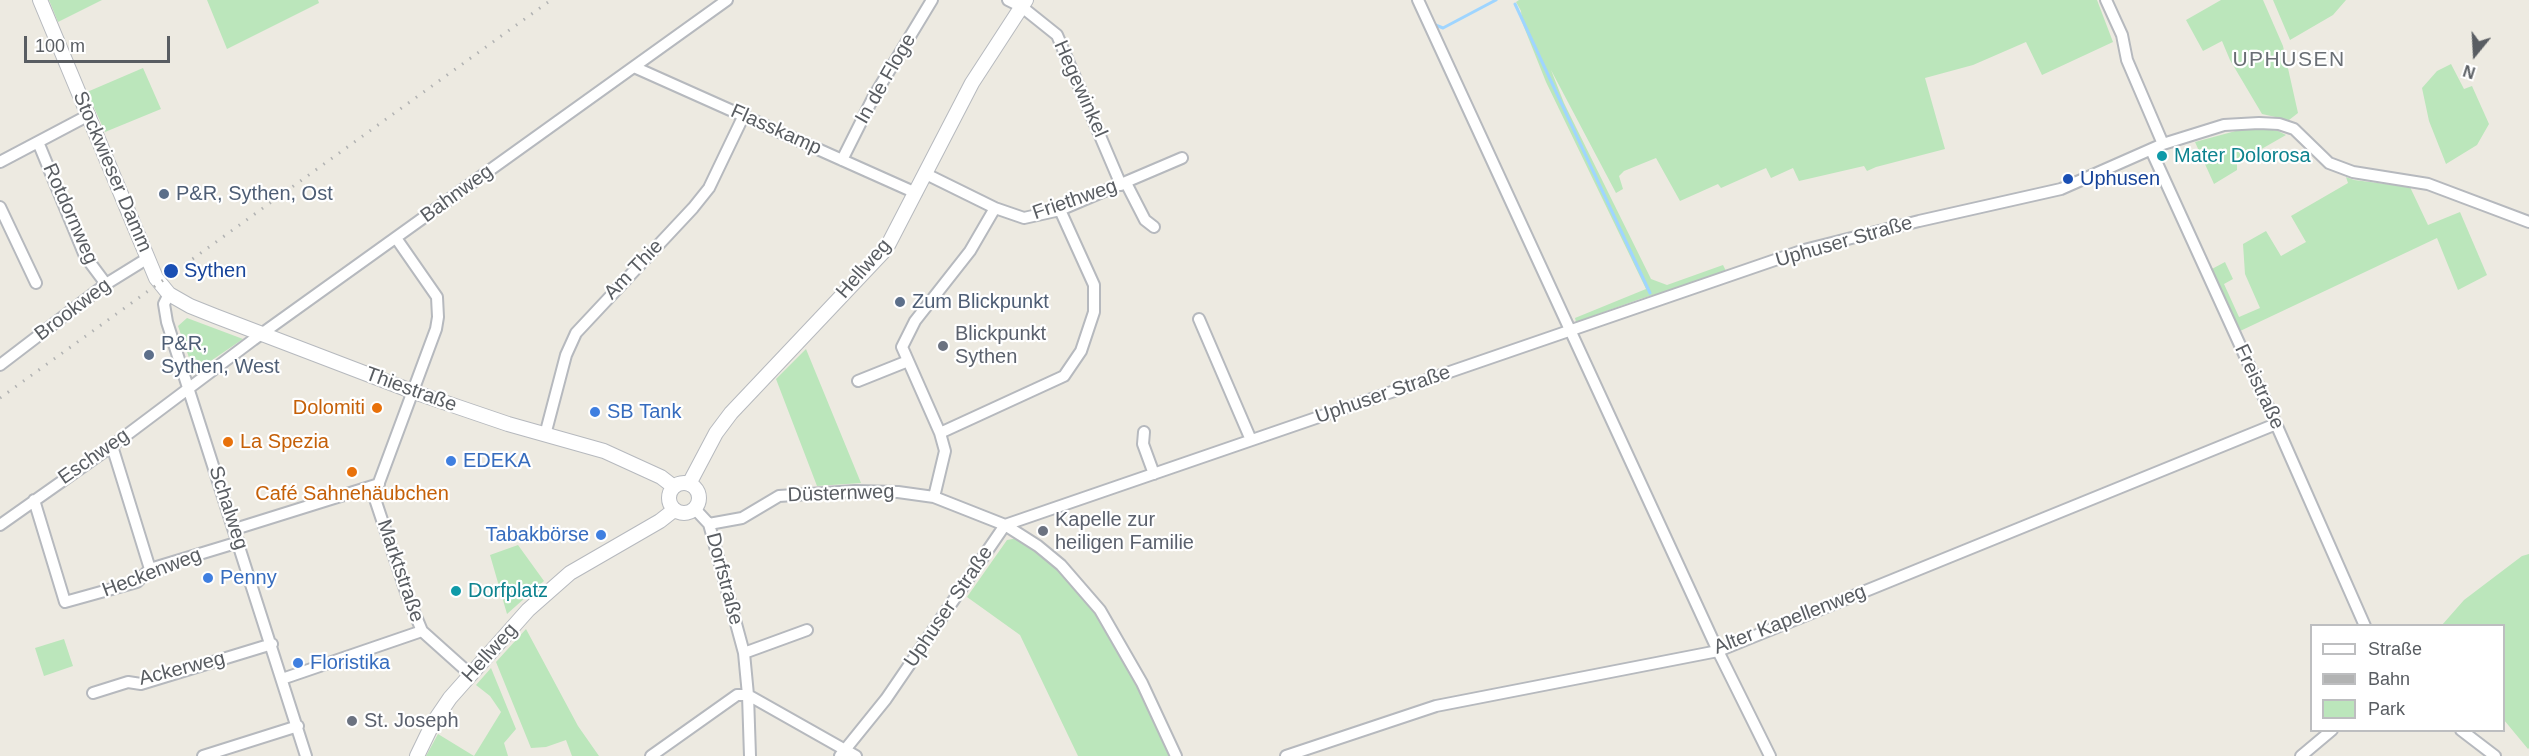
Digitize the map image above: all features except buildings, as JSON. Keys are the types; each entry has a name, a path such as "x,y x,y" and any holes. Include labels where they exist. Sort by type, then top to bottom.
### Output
{"street":[{"name":"Stockwieser Damm","path":"40,0 156,278"},
{"name":"Bahnweg","path":"188,389 727,0"},
{"name":"In de Floge","path":"842,160 874,96 932,0"},
{"path":"1008,0 1024,3"},
{"path":"1418,0 1718,651 1770,756"},
{"path":"2106,0 2122,35 2127,60 2163,144"},
{"name":"Hellweg","path":"689,484 716,433 731,413 886,249 972,83 1024,3"},
{"name":"Hegewinkel","path":"1024,3 1058,35 1124,184"},
{"name":"Flasskamp","path":"634,68 916,193"},
{"path":"0,162 89,115"},
{"name":"Am Thie","path":"545,435 566,354 576,333 709,188 744,115"},
{"name":"Uphuser Straße","path":"843,753 886,699 1005,525 1804,250 2061,189 2163,144 2224,125 2279,124 2294,129 2329,163 2353,172 2427,184 2529,222"},
{"name":"Rotdornweg","path":"38,142 85,256 106,284"},
{"name":"Freistraße","path":"2151,150 2364,624"},
{"name":"Friethweg","path":"926,174 995,208 1024,218 1060,210 1182,158"},
{"name":"Friethweg","path":"1124,184 1145,220 1154,227"},
{"path":"0,207 36,283"},
{"path":"934,497 945,451 940,433 902,347 915,321 970,250 995,208"},
{"path":"940,433 1064,376 1081,351 1094,312 1094,285 1060,210"},
{"name":"Marktstraße","path":"396,238 437,297 438,317 414,392 374,496 406,595 422,632 470,674"},
{"name":"Brookweg","path":"0,365 106,284 148,258"},
{"name":"Thiestraße","path":"156,278 169,294 190,306 414,392 545,435 610,453 661,477 674,487"},
{"name":"Schalweg","path":"169,294 164,304 167,322 306,756"},
{"path":"1199,319 1251,441"},
{"path":"858,381 908,361"},
{"name":"Eschweg","path":"0,525 188,389"},
{"name":"Alter Kapellenweg","path":"1286,756 1436,706 1718,651 2276,424"},
{"path":"1144,432 1143,444 1154,474"},
{"path":"112,446 150,569"},
{"path":"681,483 689,484 700,495 695,509 685,514 674,510 669,498 674,487 681,483"},
{"path":"235,530 379,484"},
{"name":"Düsternweg","path":"709,524 742,518 779,496 855,491 898,492 934,497 1005,525 1038,546 1061,566 1100,610 1142,683 1176,756"},
{"name":"Heckenweg","path":"34,500 65,602 136,582 150,569 239,542"},
{"name":"Dorfstraße","path":"695,509 709,524 744,653 750,756"},
{"name":"Hellweg","path":"417,756 433,723 470,674 521,618 562,579 660,522 674,510"},
{"name":"Dorfstraße","path":"744,653 807,630"},
{"path":"282,679 422,632"},
{"name":"Ackerweg","path":"93,693 128,682 141,684 272,644"},
{"path":"651,756 737,695 748,695 843,753 856,756"},
{"path":"203,756 298,726"},
{"path":"2301,756 2330,732"},
{"path":"2464,732 2495,756"}],"green space":[{"path":"49,0 102,0 58,22"},
{"path":"207,0 318,0 319,3 227,49"},
{"path":"1519,0 2097,0 2113,42 2042,75 2026,42 1973,65 1925,78 1945,149 1867,171 1864,166 1799,181 1793,168 1771,178 1766,168 1721,188 1718,184 1680,201 1656,158 1624,171 1619,176 1623,189 1616,193 1551,70 1564,103 1651,279 1667,285 1723,265 1727,273 1640,299 1576,322 1575,318 1646,289 1546,82 1522,22 1521,11 1516,2"},
{"path":"2221,0 2263,0 2283,46 2298,113 2289,120 2262,114 2230,60 2222,41 2203,51 2186,20"},
{"path":"2273,0 2346,0 2333,15 2290,40"},
{"path":"2451,64 2464,89 2472,86 2489,124 2477,145 2446,164 2429,121 2422,88 2437,71"},
{"path":"143,68 161,109 105,132 87,92"},
{"path":"2262,128 2286,135 2237,163 2237,170 2214,184 2195,142 2243,129"},
{"path":"2346,177 2410,187 2428,225 2460,212 2487,275 2458,290 2437,238 2238,332 2210,270 2225,262 2233,279 2224,284 2239,317 2260,308 2245,274 2243,244 2266,231 2281,256 2306,242 2291,216 2348,183"},
{"path":"187,318 243,339 196,371 193,369 178,326"},
{"path":"806,349 861,483 817,486 776,379"},
{"path":"1018,538 1035,549 1069,579 1098,612 1121,649 1171,756 1078,756 1020,635 967,597 1007,540"},
{"path":"518,545 544,581 507,614 490,555"},
{"path":"2529,554 2528,749 2505,721 2505,624 2443,624 2464,600 2522,556"},
{"path":"526,629 578,726 599,756 572,756 566,740 546,747 531,748 496,662"},
{"path":"64,639 73,666 44,676 35,648"},
{"path":"491,668 516,729 504,743 508,756 474,756 501,712 490,696 476,685"},
{"path":"438,734 474,756 426,756"}],"waterway":[{"path":"1433,24 1443,28 1496,0"},
{"path":"1515,4 1650,293"}],"railway":[{"path":"0,398 551,0"}],"place":[{"name":"Mater Dolorosa","path":"2162,156"},
{"name":"Uphusen","path":"2068,179"},
{"name":"P&R, Sythen, Ost","path":"164,194"},
{"name":"Sythen","path":"171,271"},
{"name":"Zum Blickpunkt","path":"900,302"},
{"name":"Blickpunkt Sythen","path":"943,346"},
{"name":"P&R, Sythen, West","path":"149,355"},
{"name":"Dolomiti","path":"377,408"},
{"name":"SB Tank","path":"595,412"},
{"name":"La Spezia","path":"228,442"},
{"name":"EDEKA","path":"451,461"},
{"name":"Café Sahnehäubchen","path":"352,472"},
{"name":"Kapelle zur heiligen Familie","path":"1043,531"},
{"name":"Tabakbörse","path":"601,535"},
{"name":"Penny","path":"208,578"},
{"name":"Dorfplatz","path":"456,591"},
{"name":"Floristika","path":"298,663"},
{"name":"St. Joseph","path":"352,721"}],"district":[{"name":"UPHUSEN","path":"2289,60"}]}
